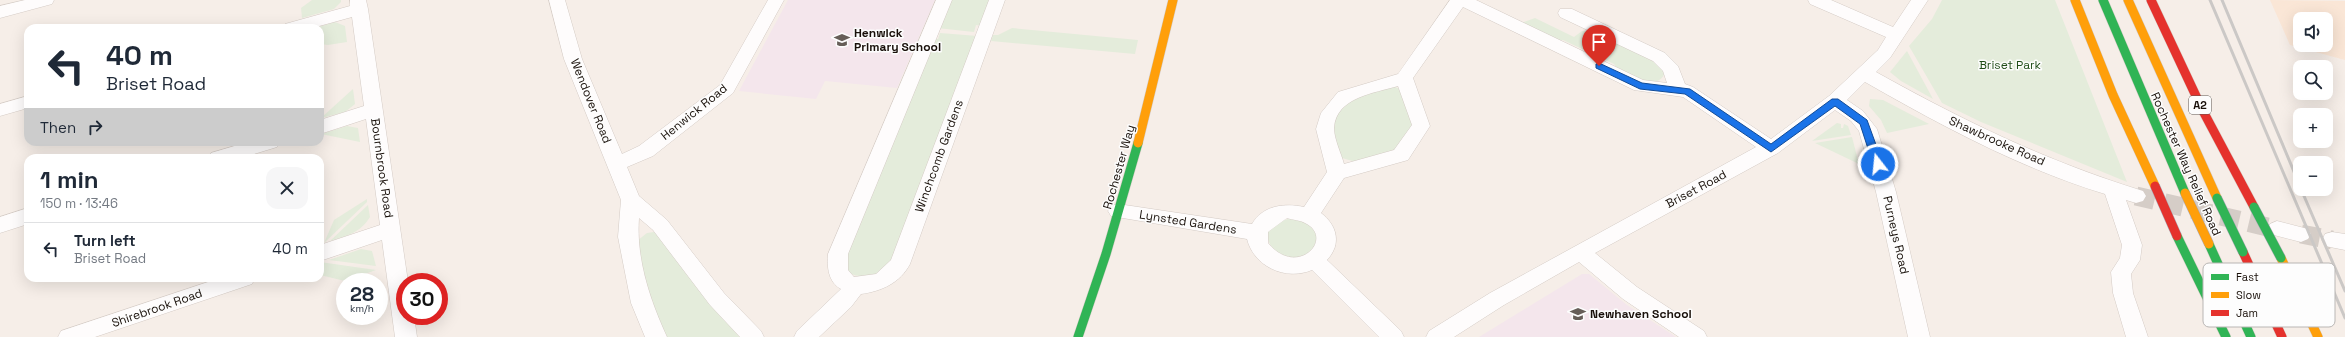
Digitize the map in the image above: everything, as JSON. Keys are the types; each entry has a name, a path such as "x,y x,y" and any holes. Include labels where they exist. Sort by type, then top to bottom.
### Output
{"main road":[{"name":"Rochester Way","path":"1078,337 1118,211 1162,51 1173,0"},
{"path":"2075,0 2113,96 2203,290"},
{"name":"Rochester Way Relief Road","path":"2103,0 2185,193 2217,263"},
{"name":"Rochester Way Relief Road","path":"2128,0 2217,198 2248,263"},
{"name":"A2","path":"2151,0 2203,111 2283,263"},
{"path":"2221,327 2226,337"},
{"name":"Rochester Way Relief Road","path":"2246,327 2250,337"},
{"name":"Rochester Way Relief Road","path":"2277,327 2282,337"},
{"name":"A2","path":"2313,327 2318,337"}],"street":[{"path":"0,12 46,0"},
{"name":"Wendover Road","path":"557,0 573,59 631,200 630,244 641,303 656,337"},
{"name":"Henwick Road","path":"617,164 646,151 727,90 776,0"},
{"path":"805,337 844,301 855,286 844,281 838,270 838,254 944,0"},
{"name":"Winchcomb Gardens","path":"855,286 878,281 890,275 900,264 997,0"},
{"path":"1337,173 1325,129 1327,118 1344,96 1404,78 1460,0 1640,86 1649,89 1676,89 1696,96 1771,148"},
{"path":"1816,0 1897,35"},
{"name":"Briset Road","path":"1437,337 1497,299 1580,252 1771,148 1835,101 1884,54 1920,0"},
{"path":"302,24 359,4"},
{"name":"Bournbrook Road","path":"359,4 406,337"},
{"path":"1566,13 1659,57 1667,63 1674,72 1676,89"},
{"name":"Shawbrooke Road","path":"1863,74 1945,118 1994,141 2114,190 2136,196"},
{"path":"1309,215 1337,173 1396,157 1405,151 1421,126 1404,78"},
{"name":"Purneys Road","path":"1835,101 1857,116 1868,129 1886,192 1919,337"},
{"path":"0,110 24,103"},
{"path":"324,126 374,110"},
{"path":"231,154 257,146"},
{"path":"2114,190 2132,245 2130,260 2121,272 2123,293 2137,337"},
{"name":"Wendover Road","path":"631,200 660,225 717,299 753,337"},
{"name":"Lynsted Gardens","path":"1118,211 1258,233"},
{"path":"1293,212 1309,215 1325,228 1328,237 1327,246 1323,255 1315,261 1305,265 1293,266 1276,261 1263,251 1258,242 1258,233 1261,225 1277,214 1293,212"},
{"path":"0,225 24,217"},
{"path":"324,252 391,229"},
{"path":"2277,229 2301,234"},
{"path":"1580,252 1630,293 1696,337"},
{"path":"1315,261 1393,337"},
{"name":"Shirebrook Road","path":"69,337 233,282"}],"shaded area":[{"name":"Henwick Primary School","path":"788,0 935,0 897,88 825,81 816,99 739,91"},
{"path":"2270,0 2345,1 2345,60 2316,52 2333,52 2333,12 2293,12 2293,46 2290,45"},
{"name":"Newhaven School","path":"1582,274 1589,274 1627,305 1676,337 1479,337"}],"green space":[{"path":"312,0 341,0 341,2 334,9 302,18 301,8"},
{"path":"948,0 991,0 982,26 976,25 974,32 937,28"},
{"name":"Briset Park","path":"1942,0 2055,0 2127,182 1981,122 1942,103 1909,46 1932,19"},
{"path":"1535,18 1574,37 1582,31 1591,31 1657,62 1665,73 1661,79 1655,82 1639,81 1631,78 1624,74 1614,64 1563,40 1555,40 1521,23"},
{"path":"335,22 345,26 347,42 324,44 324,25"},
{"path":"1012,28 1138,40 1135,54 991,41 993,35 998,35"},
{"path":"940,33 978,36 895,262 887,271 880,275 865,277 851,274 847,272 844,253 933,39 938,39"},
{"path":"1907,51 1933,99 1901,81 1890,72"},
{"path":"1393,86 1402,90 1413,124 1395,150 1356,162 1342,158 1338,151 1334,136 1334,122 1340,108 1350,99 1368,92"},
{"path":"353,89 355,104 345,112 324,117 324,115"},
{"path":"1870,99 1883,100 1929,124 1887,133 1881,120 1869,106"},
{"path":"1837,123 1841,124 1841,128 1843,128 1844,124 1848,126 1851,135 1812,141"},
{"path":"347,126 358,128 360,142 324,135 324,133"},
{"path":"1852,137 1859,164 1815,143"},
{"path":"367,199 367,202 324,243 334,220"},
{"path":"368,205 370,217 362,227 353,233 330,241"},
{"path":"1288,219 1305,220 1318,234 1314,253 1292,258 1277,253 1271,246 1267,236 1267,231 1281,221"},
{"path":"654,232 660,236 743,337 666,337 648,300 637,241 647,233"},
{"path":"361,249 372,251 376,266 329,260"},
{"path":"324,263 376,270 368,273 336,273 336,279 324,276"}],"tunnel":[{"path":"2136,196 2276,229"},
{"path":"2301,234 2332,240"}],"railway":[{"path":"2210,0 2322,263"},
{"path":"2222,0 2293,169"},
{"path":"2304,196 2333,263"},
{"path":"2335,268 2345,291"},
{"path":"2335,294 2345,318"}],"traffic: fast":[{"path":"2103,0 2185,193"},
{"path":"1078,337 1106,254 1138,143"},
{"path":"2217,198 2243,252"},
{"path":"2254,207 2281,258"},
{"path":"2177,236 2203,290"},
{"path":"2209,244 2218,263"},
{"path":"2221,327 2226,337"},
{"path":"2246,327 2251,337"}],"traffic: slow":[{"path":"1138,143 1173,0"},
{"path":"2075,0 2113,95 2155,186"},
{"path":"2128,0 2217,198"},
{"path":"2185,193 2209,244"},
{"path":"2281,258 2283,263"},
{"path":"2313,327 2318,337"}],"traffic: jam":[{"path":"2151,0 2203,111 2254,207"},
{"path":"2155,186 2177,236"},
{"path":"2243,252 2248,263"},
{"path":"2277,327 2282,337"}],"place":[{"name":"Henwick Primary School","path":"842,40"},
{"name":"Newhaven School","path":"1578,314"}],"route":[{"path":"1599,66 1649,89 1667,88 1687,91 1771,148 1814,118 1835,101 1864,122 1868,129 1878,164"}]}
